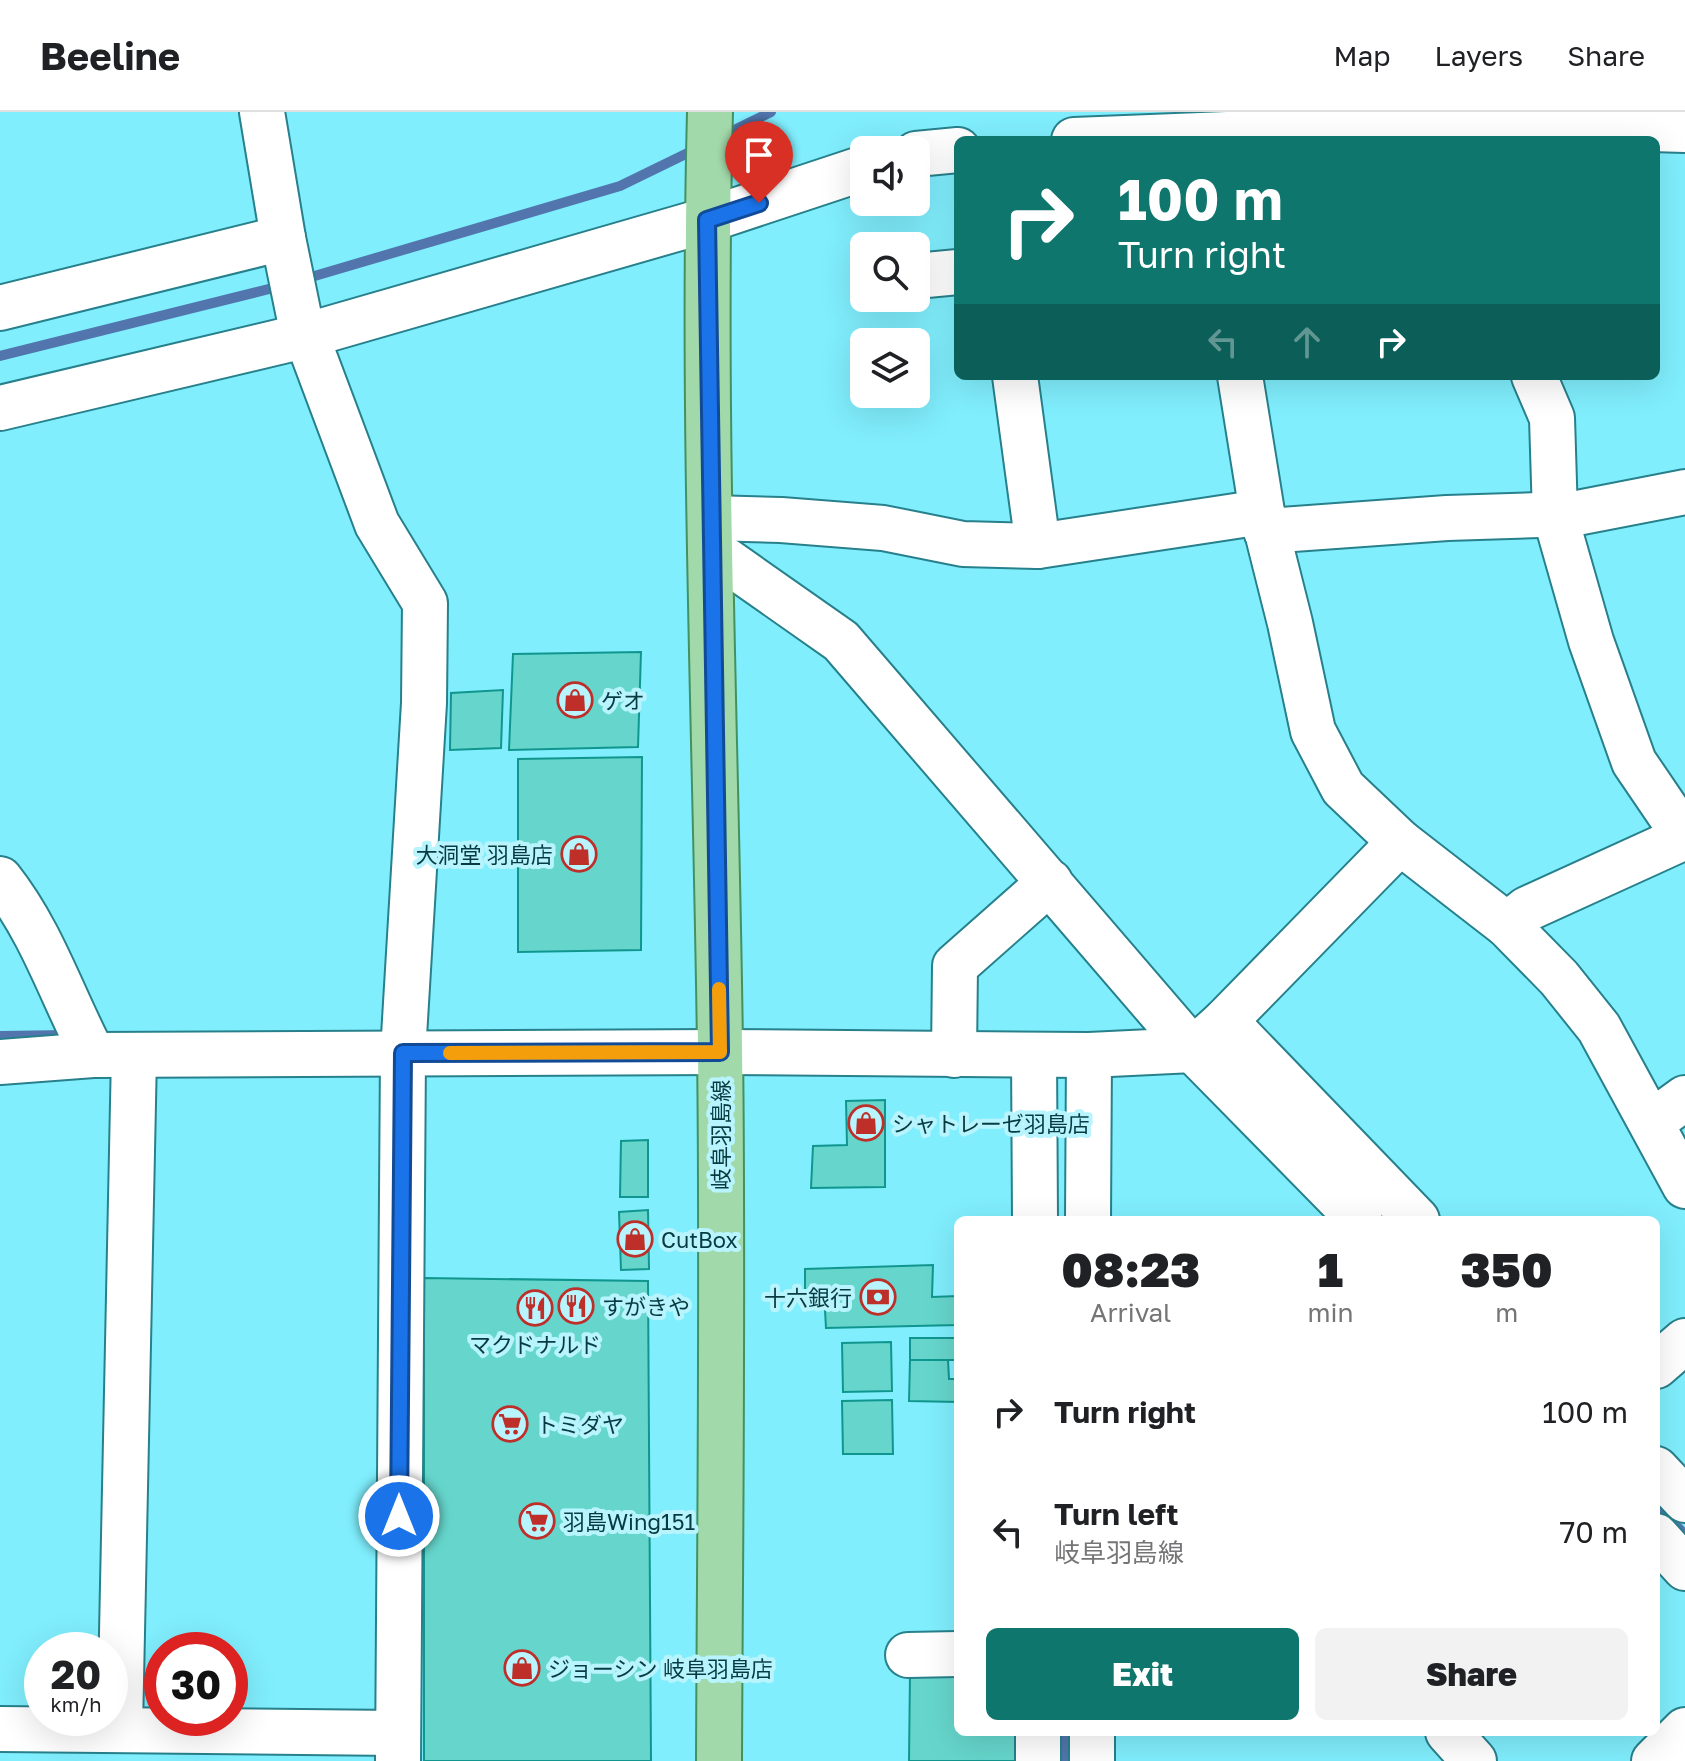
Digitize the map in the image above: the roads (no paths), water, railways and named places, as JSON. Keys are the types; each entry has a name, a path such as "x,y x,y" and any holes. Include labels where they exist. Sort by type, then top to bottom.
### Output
{"main road":[{"name":"岐阜羽島線","path":"710,112 710,533 720,1052 719,1761"}],"street":[{"path":"128,1730 398,1747 403,1053 424,703 425,603 377,524 304,325 284,248 262,112"},
{"path":"1114,136 1193,128 1462,132 1685,130"},
{"path":"930,153 954,150"},
{"path":"0,408 304,325 708,204 850,171"},
{"path":"0,308 284,248"},
{"path":"930,275 954,272"},
{"path":"1016,380 1038,546"},
{"path":"1241,380 1264,522 1313,731 1343,788 1400,842 1507,925 1559,978 1668,1110 1685,1186"},
{"path":"1507,925 1527,909 1685,837 1634,762 1591,641 1555,515 1552,418 1536,380"},
{"path":"710,533 781,520 883,528 963,544 1038,546 1264,522 1572,514 1685,492"},
{"path":"710,533 841,641 1193,1050 1344,1215"},
{"path":"0,1062 113,1055 720,1052 1089,1055 1193,1050 1400,842"},
{"path":"0,879 21,905 47,955 69,1009 113,1055 119,1632"},
{"path":"954,1055 955,966 1050,882"},
{"path":"1225,1021 1413,1216"},
{"path":"1034,1055 1035,1216"},
{"path":"1088,1216 1089,1055"},
{"path":"1660,1363 1685,1341"},
{"path":"1660,1473 1685,1500"},
{"path":"1660,1540 1685,1568"},
{"path":"908,1655 954,1654"},
{"path":"0,1729 24,1729"},
{"path":"1654,1761 1685,1730"},
{"path":"1038,1736 1038,1761"},
{"path":"1092,1736 1092,1761"},
{"path":"1452,1736 1474,1761"}],"waterway":[{"path":"720,137 771,112"},
{"path":"301,280 620,186 698,148"},
{"path":"0,356 281,286"},
{"path":"0,1036 69,1035"},
{"path":"1660,1508 1685,1535"},
{"path":"1066,1736 1066,1761"}],"place":[{"name":"ゲオ","path":"575,700"},
{"name":"大洞堂 羽島店","path":"579,854"},
{"name":"シャトレーゼ羽島店","path":"866,1123"},
{"name":"CutBox","path":"635,1239"},
{"name":"十六銀行","path":"878,1297"},
{"name":"すがきや","path":"576,1306"},
{"name":"マクドナルド","path":"535,1308"},
{"name":"トミダヤ","path":"510,1424"},
{"name":"羽島Wing151","path":"537,1521"},
{"name":"ジョーシン 岐阜羽島店","path":"522,1668"}]}
